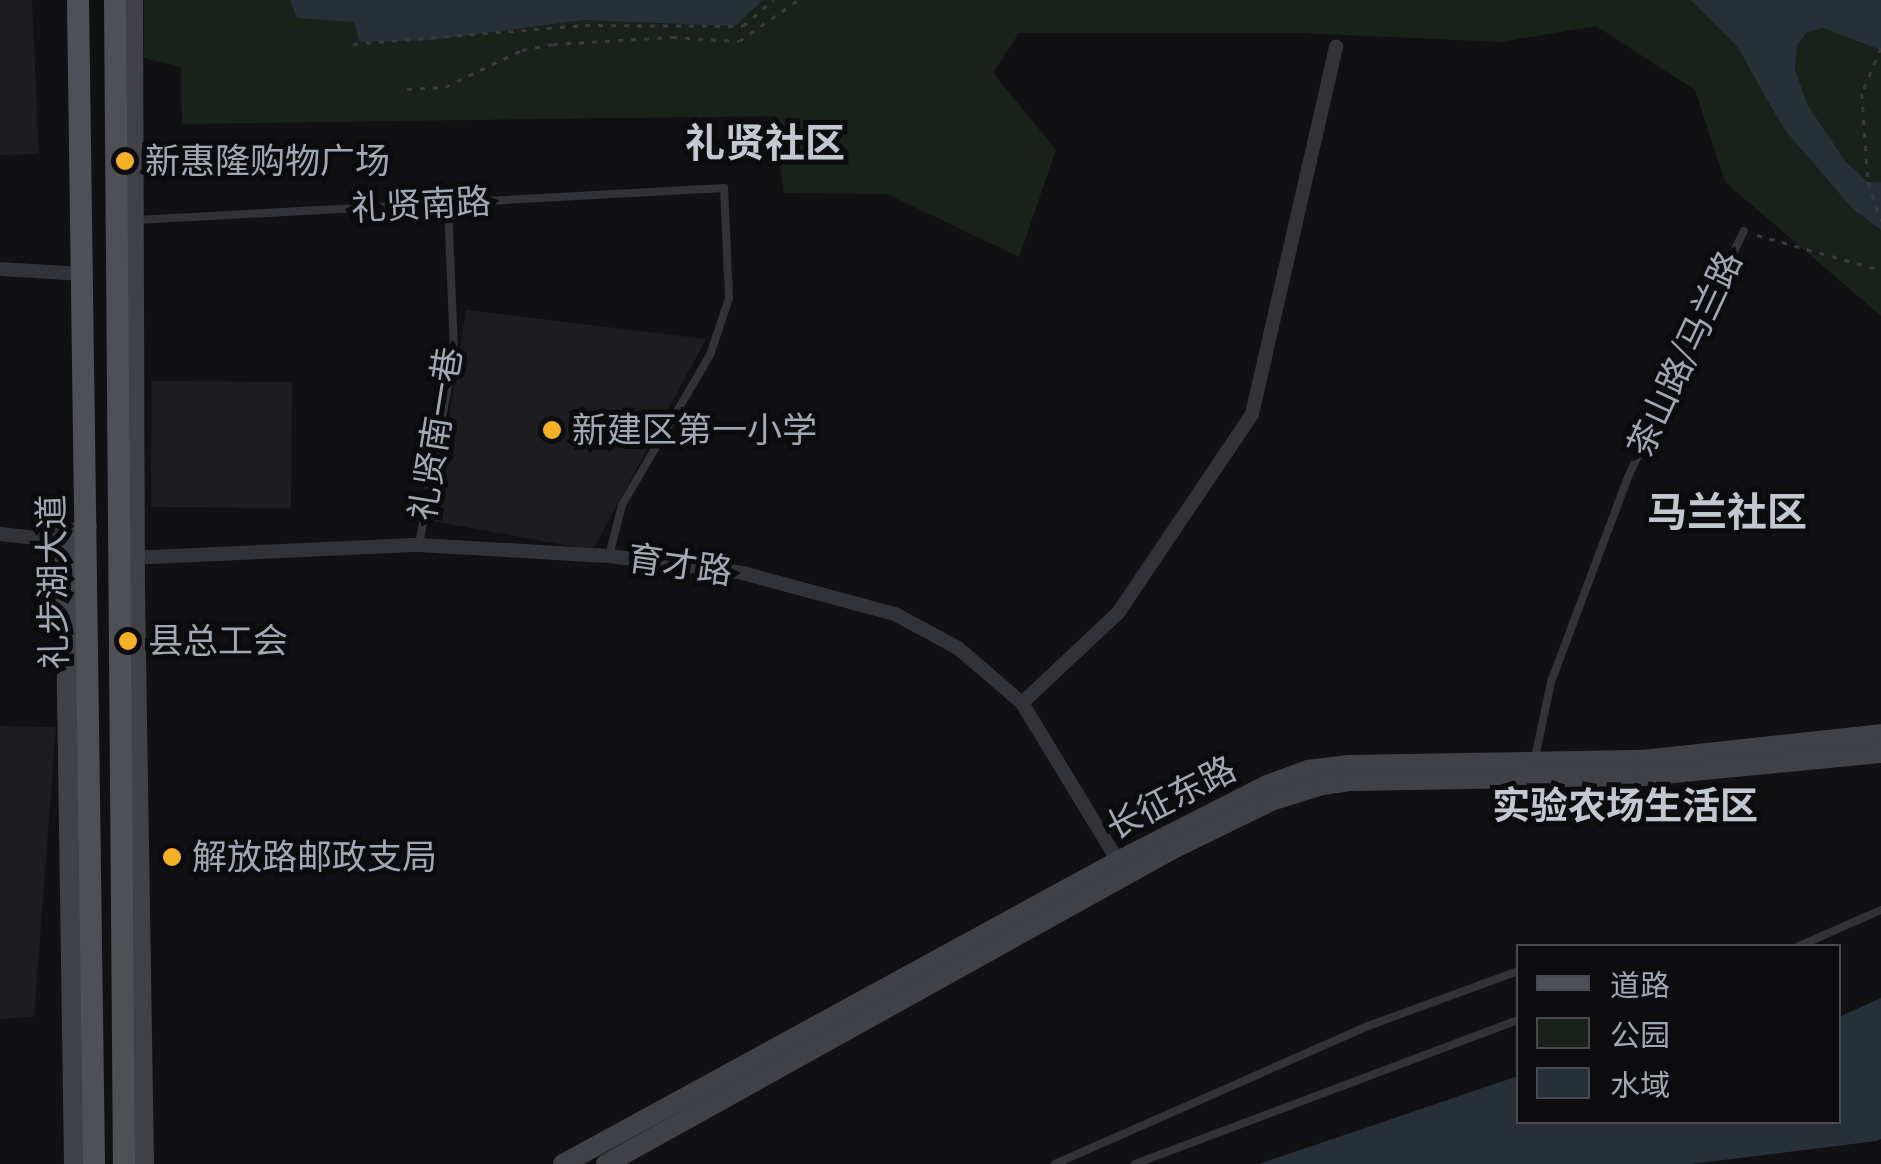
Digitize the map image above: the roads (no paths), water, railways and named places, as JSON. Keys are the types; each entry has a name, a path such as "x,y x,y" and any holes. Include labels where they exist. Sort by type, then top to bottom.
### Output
{"main road":[{"name":"礼步湖大道","path":"78,0 94,1164"},
{"name":"礼步湖大道","path":"115,0 126,221 124,1164"},
{"path":"126,221 134,0"},
{"path":"74,1164 65,557 87,526"},
{"path":"126,558 144,1164"},
{"name":"长征东路","path":"563,1164 1118,861 1266,785 1308,770 1349,765 1880,753"},
{"name":"长征东路","path":"606,1164 1171,850 1271,801 1322,785 1352,781 1642,776 1880,753"}],"street":[{"path":"1022,703 1118,613 1252,414 1336,46"},
{"path":"0,270 83,274"},
{"path":"0,534 44,540 87,526"},
{"name":"育才路","path":"126,558 418,544 609,556 743,573 895,614 958,648 1022,703 1118,861"}],"lane":[{"name":"礼贤南路","path":"126,221 724,188 729,298 710,355 622,506 609,556"},
{"name":"礼贤南一巷","path":"418,544 454,352 448,203"},
{"name":"茶山路/马兰路","path":"1534,762 1551,682 1628,477 1744,231"},
{"path":"1803,944 1881,910"},
{"path":"1055,1164 1368,1026 1516,973"},
{"path":"1134,1164 1516,1021"}],"water":[{"path":"290,0 763,0 735,26 583,20 432,40 360,42 354,22 297,18"},
{"path":"1691,0 1881,0 1881,50 1823,28 1806,33 1797,45 1795,70 1808,106 1846,162 1868,182 1881,182 1881,230 1853,209 1784,129 1737,46"},
{"path":"1881,998 1881,1139 1876,1141 1691,1164 1259,1164 1516,1077 1516,1124 1841,1124 1841,1016"}],"place":[{"name":"新惠隆购物广场","path":"125,161"},
{"name":"新建区第一小学","path":"552,430"},
{"name":"县总工会","path":"128,641"},
{"name":"解放路邮政支局","path":"172,857"}],"district":[{"name":"礼贤社区","path":"765,143"},
{"name":"马兰社区","path":"1727,512"},
{"name":"实验农场生活区","path":"1625,806"}]}
